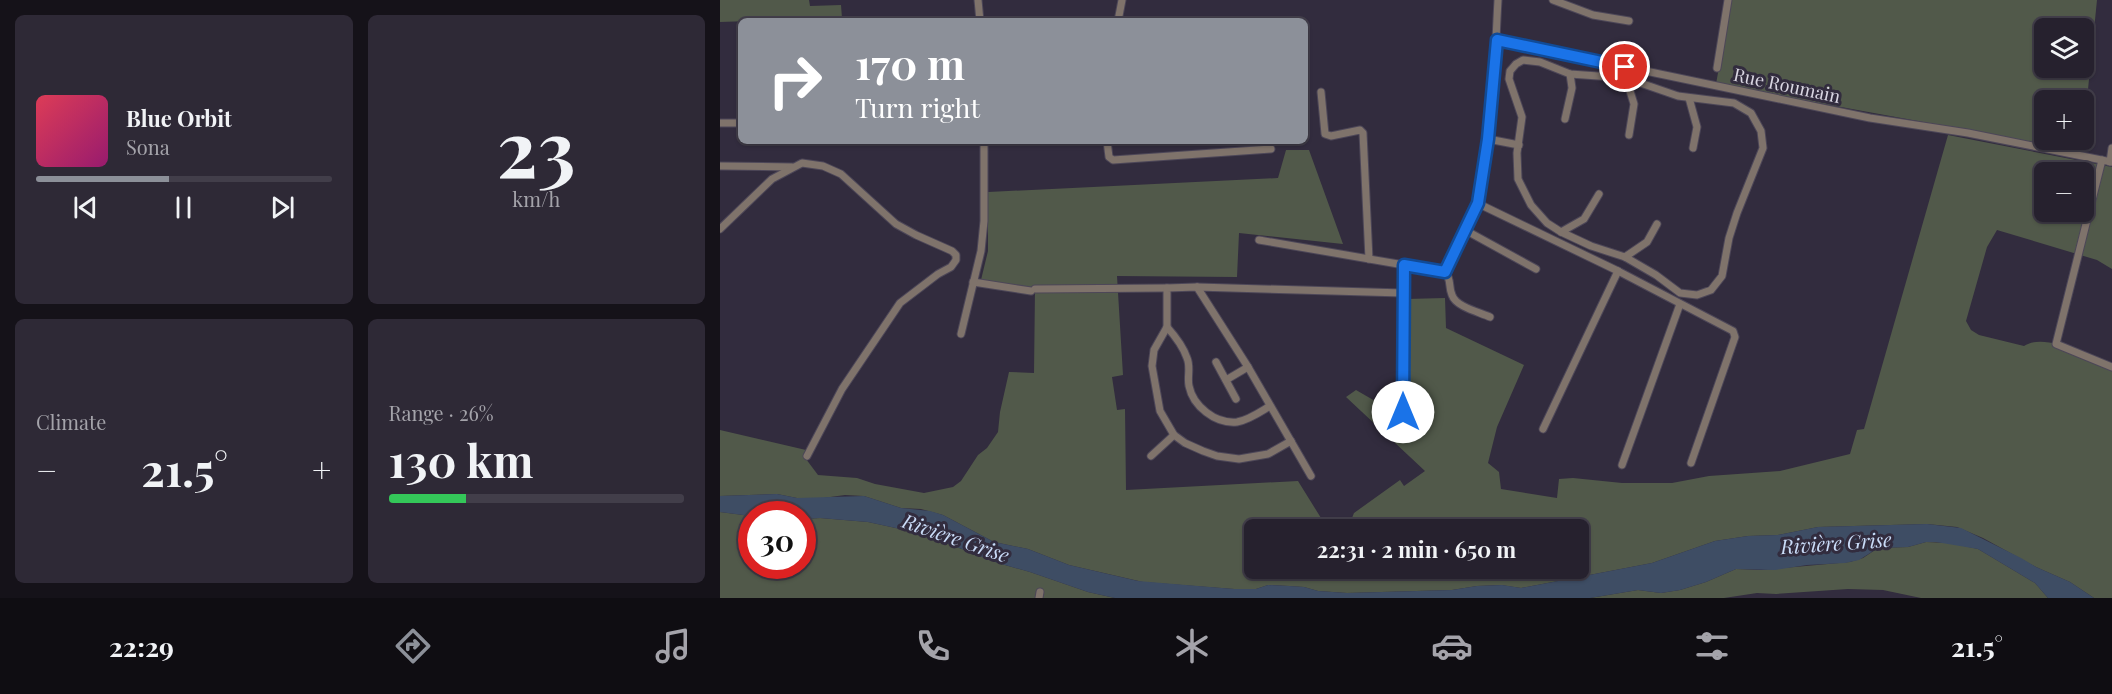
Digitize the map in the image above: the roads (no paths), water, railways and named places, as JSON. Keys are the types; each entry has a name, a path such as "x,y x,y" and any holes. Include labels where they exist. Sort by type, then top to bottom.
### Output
{"street":[{"path":"978,0 980,18"},
{"path":"1119,18 1122,0"},
{"path":"1445,272 1478,203 1488,139 1497,40 1498,0"},
{"path":"1553,0 1593,15 1629,21"},
{"path":"1717,68 1728,0"},
{"name":"Rue Roumain","path":"1497,40 1870,118 1968,133 2108,161"},
{"path":"1523,60 1531,60 1570,74 1626,78 1689,98 1725,101 1743,107 1751,113 1761,131 1760,158 1737,213 1729,238 1722,276 1711,290 1697,295 1680,293 1625,256 1591,246 1561,232 1538,215 1521,188 1517,170 1522,117 1509,79 1510,71 1515,64 1523,60"},
{"path":"1565,119 1572,88 1570,74"},
{"path":"1626,78 1634,104 1629,135"},
{"path":"1321,92 1324,134 1331,136 1359,130 1363,133 1369,259"},
{"path":"1689,98 1697,127 1693,148"},
{"path":"720,123 738,123"},
{"path":"1488,139 1519,144"},
{"path":"961,333 981,251 984,220 984,144"},
{"path":"1108,144 1110,157 1113,160 1271,149"},
{"path":"2112,147 2056,344 2112,367"},
{"path":"720,229 772,179 802,163 823,166 841,174 896,224 956,255 956,260 951,267 900,303 842,389 807,456"},
{"path":"720,166 796,167"},
{"path":"1561,232 1584,219 1599,194"},
{"path":"1478,203 1618,271 1733,331 1735,337 1691,463"},
{"path":"1625,256 1647,242 1658,224"},
{"path":"1465,230 1536,269"},
{"path":"1260,240 1445,272 1450,280 1452,298 1490,317"},
{"path":"1403,412 1404,265"},
{"path":"1543,429 1618,271"},
{"path":"974,282 1033,290 1197,287 1403,293"},
{"path":"1197,287 1248,367 1311,476"},
{"path":"1167,288 1167,327 1154,350 1152,366 1160,411 1174,435 1203,451 1217,456 1239,459 1268,454 1291,441"},
{"path":"1622,465 1680,304"},
{"path":"1167,327 1177,339 1187,358 1188,385 1195,401 1202,409 1223,420 1235,422 1247,419 1270,406"},
{"path":"1216,362 1236,399"},
{"path":"1226,380 1248,367"},
{"path":"1151,456 1174,435"}],"water":[{"name":"Rivière Grise","path":"777,494 797,498 864,496 901,508 930,511 943,515 994,542 1028,549 1069,565 1138,581 1234,589 1256,589 1268,585 1289,586 1347,593 1452,590 1502,585 1521,588 1568,579 1589,579 1589,575 1652,563 1715,541 1748,536 1778,535 1818,527 1927,524 1961,528 2070,582 2094,598 2048,598 2035,583 1978,549 1926,542 1908,547 1878,548 1859,560 1845,563 1775,570 1736,569 1680,590 1661,593 1638,590 1590,598 1115,598 1088,592 998,563 936,539 905,530 868,522 816,518 816,501 738,501 738,514 720,512 720,496"}]}
